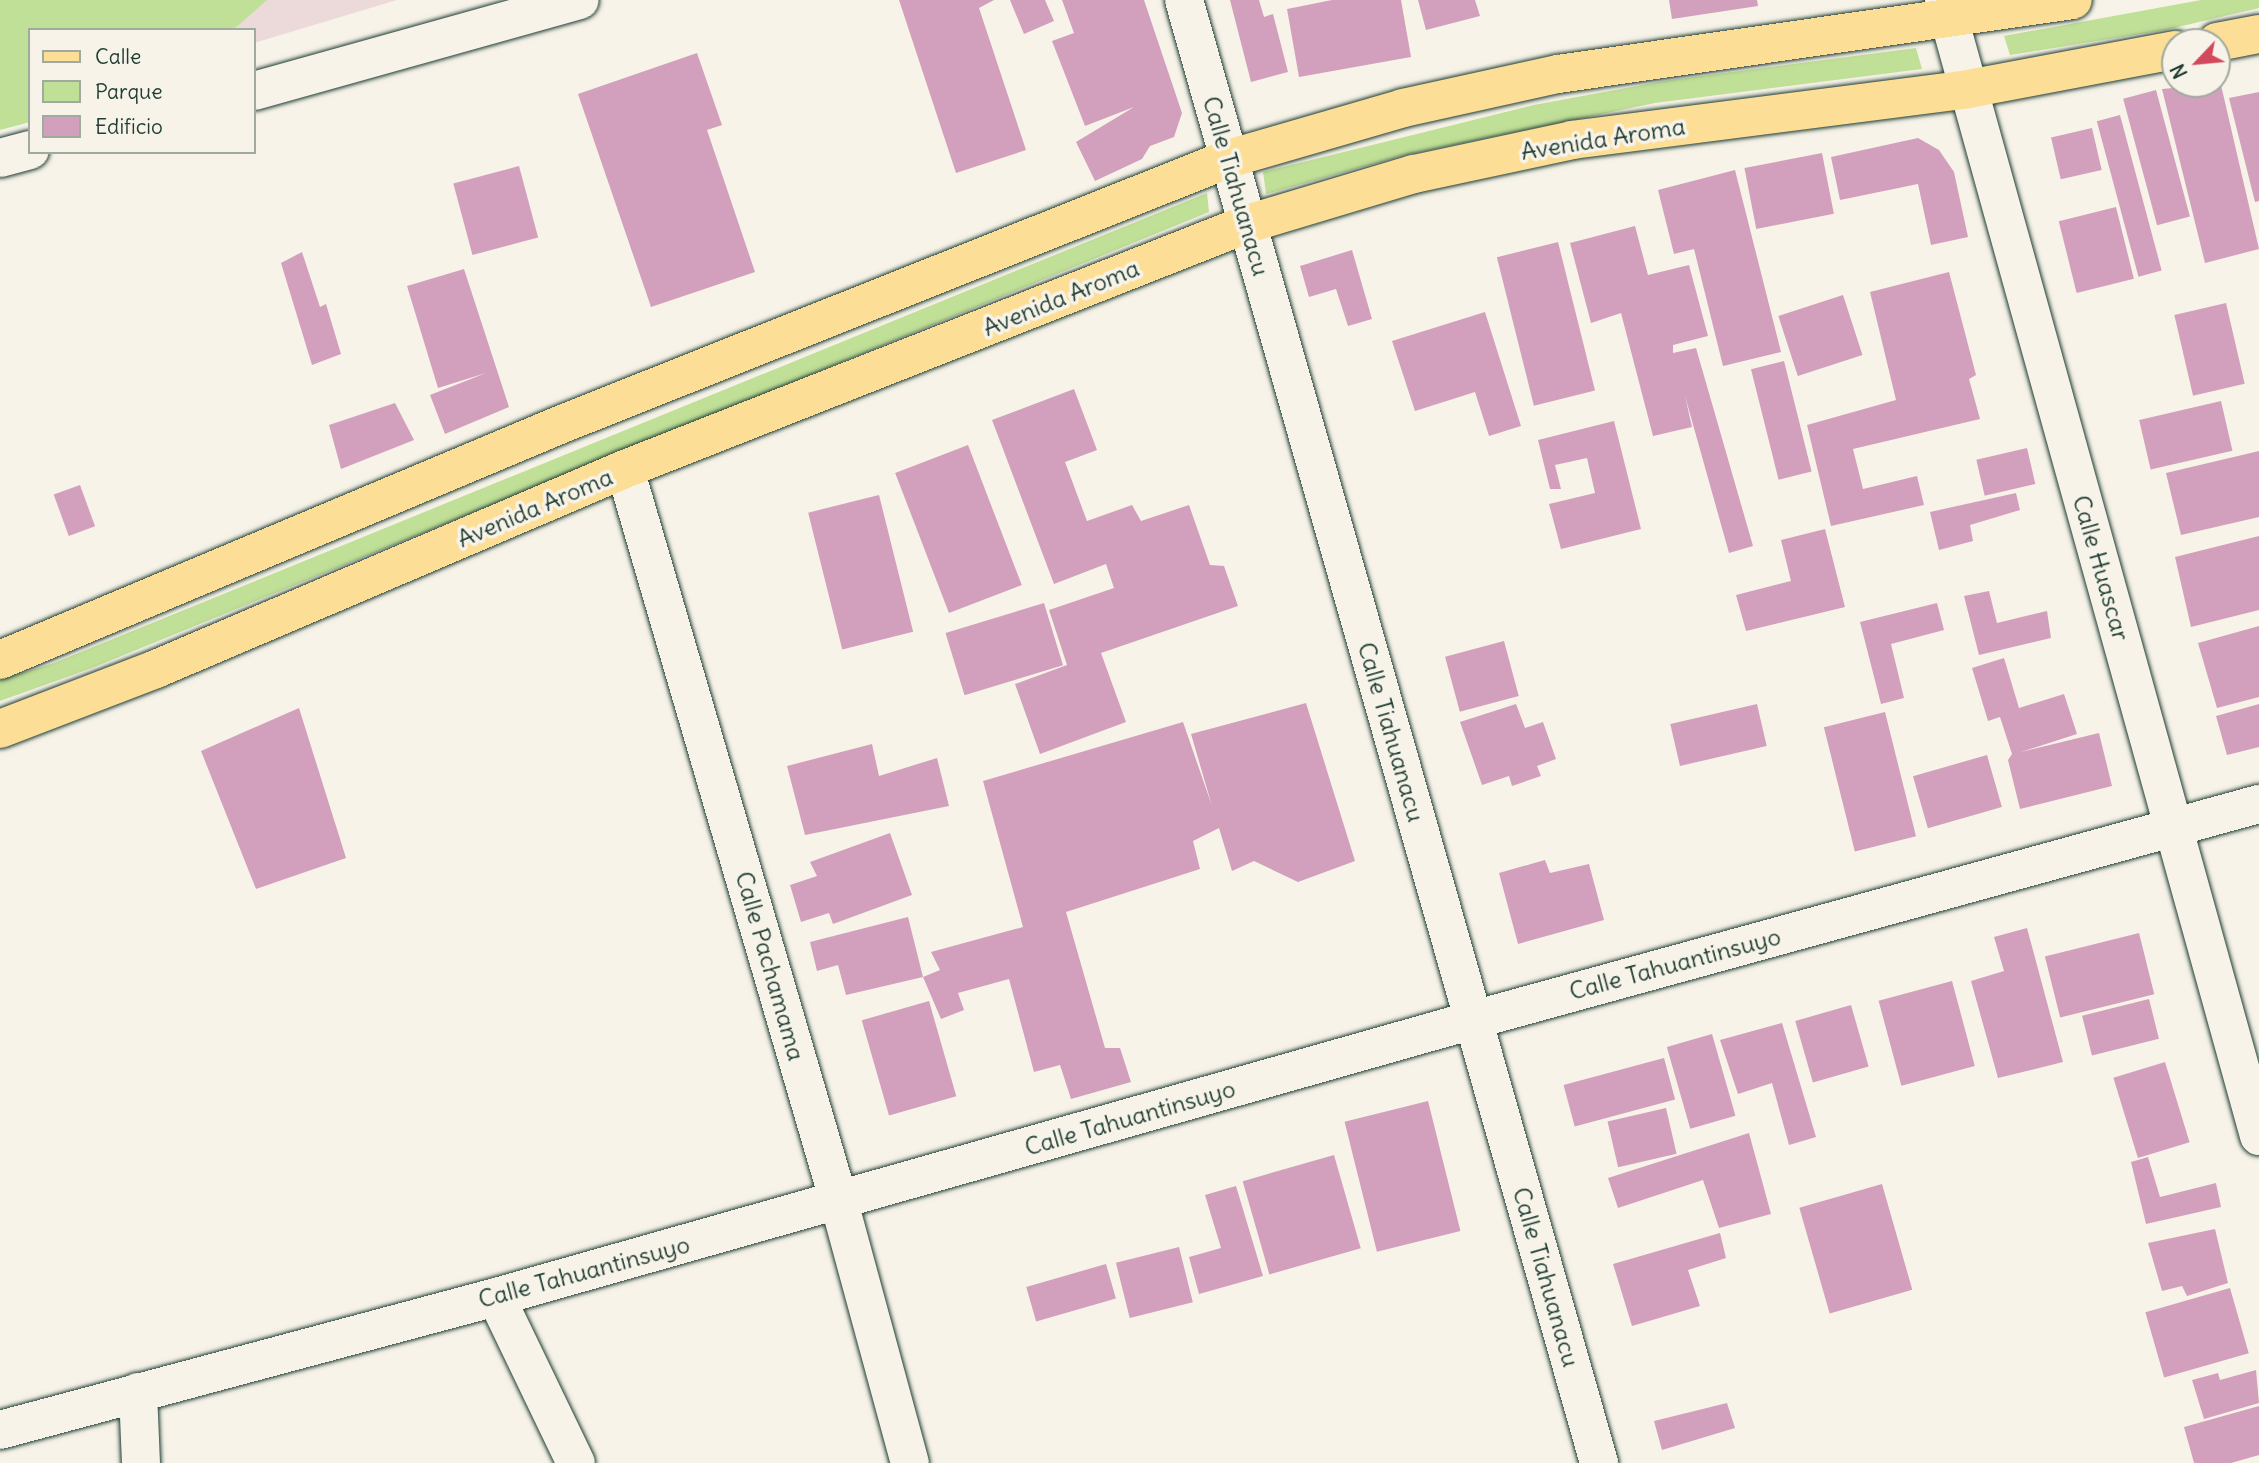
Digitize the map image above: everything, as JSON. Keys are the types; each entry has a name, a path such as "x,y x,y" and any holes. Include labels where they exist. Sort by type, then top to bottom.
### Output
{"main road":[{"path":"0,660 562,424 1228,159 1403,108 1558,74 1946,10 2073,0"},
{"path":"2231,39 2259,34"},
{"name":"Avenida Aroma","path":"0,729 156,669 625,469 1247,224 1414,174 1572,140 1968,89 2161,53"}],"street":[{"path":"256,90 580,0"},
{"name":"Calle Tiahuanacu","path":"1184,0 1599,1463"},
{"name":"Calle Huascar","path":"1946,10 2259,1136"},
{"path":"0,158 28,151"},
{"name":"Calle Pachamama","path":"625,469 839,1202 910,1463"},
{"name":"Calle Tahuantinsuyo","path":"0,1430 839,1202 1473,1020 2259,804"},
{"path":"496,1297 576,1463"},
{"path":"138,1392 141,1463"}],"shaded area":[{"path":"221,0 397,0 256,42 256,28 237,28"}],"green space":[{"path":"0,0 267,0 235,28 28,28 28,123 0,130"},
{"path":"2201,0 2259,0 2259,8 2174,28 2010,55 2004,36"},
{"path":"1916,48 1922,69 1655,103 1405,155 1266,194 1263,172 1534,105 1664,81"},
{"path":"1207,193 1209,212 92,668 0,701 0,680 54,663"}],"building":[{"path":"899,0 994,0 979,8 1026,150 956,173"},
{"path":"1010,0 1045,0 1054,21 1024,34"},
{"path":"1062,0 1144,0 1182,113 1174,137 1150,146 1142,159 1095,181 1076,142 1134,107 1085,126 1052,41 1074,33"},
{"path":"1230,0 1259,0 1264,17 1273,14 1288,72 1251,82"},
{"path":"1332,0 1401,0 1411,57 1299,77 1287,9"},
{"path":"1418,0 1475,0 1480,16 1426,30"},
{"path":"1669,0 1757,0 1758,6 1672,19"},
{"path":"697,53 722,125 707,130 755,272 651,307 578,94"},
{"path":"2156,90 2190,217 2157,225 2123,99"},
{"path":"2259,92 2259,201 2255,202 2231,98"},
{"path":"2164,98 2224,98 2259,249 2205,263"},
{"path":"2120,115 2162,271 2138,277 2097,121"},
{"path":"2092,128 2102,170 2061,179 2051,137"},
{"path":"1918,138 1939,150 1954,172 1968,237 1931,245 1918,184 1840,200 1831,157"},
{"path":"1822,153 1834,214 1756,229 1744,168"},
{"path":"519,166 538,237 472,255 453,184"},
{"path":"1735,170 1781,352 1723,366 1694,249 1674,254 1658,190"},
{"path":"2116,207 2134,279 2077,293 2059,221"},
{"path":"1635,226 1648,275 1689,265 1708,336 1673,345 1673,353 1696,348 1753,546 1729,553 1685,396 1692,427 1653,436 1621,313 1591,323 1570,243"},
{"path":"1558,242 1595,390 1534,406 1497,257"},
{"path":"1352,250 1372,319 1348,326 1336,289 1309,297 1300,266"},
{"path":"302,252 320,307 326,304 341,354 312,365 281,263"},
{"path":"464,269 509,407 445,434 430,395 486,373 438,388 407,286"},
{"path":"1949,272 1976,375 1969,379 1980,419 1853,449 1863,489 1917,476 1924,505 1831,526 1807,425 1896,400 1870,292"},
{"path":"1843,295 1862,355 1798,376 1778,316"},
{"path":"2226,303 2245,384 2193,396 2174,315"},
{"path":"1485,312 1521,426 1489,436 1475,392 1415,411 1392,341"},
{"path":"1784,361 1812,472 1779,480 1751,369"},
{"path":"1074,389 1097,450 1065,462 1087,521 1132,505 1141,521 1189,505 1210,565 1224,566 1238,606 1101,653 1126,722 1040,754 1015,684 1067,665 1049,610 1114,588 1106,564 1054,584 992,420"},
{"path":"2221,401 2232,451 2151,470 2139,420"},
{"path":"395,403 414,440 341,469 329,425"},
{"path":"1614,421 1641,529 1561,549 1549,504 1595,493 1587,458 1555,465 1561,489 1550,489 1538,440"},
{"path":"968,445 1022,585 949,613 895,473"},
{"path":"2027,448 2035,484 1985,496 1976,460"},
{"path":"2259,451 2259,517 2181,535 2166,473"},
{"path":"80,485 95,526 69,536 54,495"},
{"path":"2016,493 2020,510 1970,525 1973,541 1939,550 1930,512"},
{"path":"879,495 913,632 842,649 808,513"},
{"path":"1825,529 1845,607 1746,631 1736,595 1791,581 1781,540"},
{"path":"2259,536 2259,610 2191,627 2175,557"},
{"path":"1989,591 1997,623 2047,611 2051,638 1979,655 1964,596"},
{"path":"1044,603 1063,665 965,695 946,633"},
{"path":"1937,603 1944,630 1891,644 1904,698 1881,704 1860,622"},
{"path":"2259,626 2259,697 2217,708 2198,643"},
{"path":"1504,641 1519,696 1460,712 1445,657"},
{"path":"2004,658 2019,708 2064,694 2077,734 2021,752 2099,733 2112,786 2020,809 2008,760 2012,754 2000,717 1988,721 1972,668"},
{"path":"1306,703 1355,861 1298,882 1254,861 1232,871 1219,828 1193,841 1200,869 1066,912 1105,1048 1120,1048 1131,1082 1071,1099 1060,1065 1034,1072 1009,979 958,993 964,1010 941,1019 923,977 940,970 931,952 1023,927 983,781 1183,722 1212,806 1191,734"},
{"path":"1516,704 1525,728 1543,722 1556,759 1537,766 1541,776 1512,786 1509,776 1482,785 1460,722"},
{"path":"1757,704 1767,746 1680,766 1670,724"},
{"path":"2259,704 2259,747 2227,755 2216,716"},
{"path":"299,708 346,858 256,889 201,751"},
{"path":"1885,712 1916,836 1855,851 1824,727"},
{"path":"872,744 879,776 937,758 949,806 805,835 787,766"},
{"path":"1987,755 2002,807 1928,828 1913,776"},
{"path":"890,833 912,895 833,924 829,913 801,922 790,885 817,876 810,862"},
{"path":"1545,860 1550,873 1589,864 1604,920 1518,944 1499,873"},
{"path":"908,917 923,977 846,995 838,965 817,971 810,942"},
{"path":"2027,928 2063,1062 1998,1078 1971,981 2004,971 1994,937"},
{"path":"2139,933 2154,994 2060,1018 2045,956"},
{"path":"1952,981 1975,1066 1901,1086 1879,1001"},
{"path":"2149,999 2159,1039 2092,1055 2082,1016"},
{"path":"929,1001 956,1096 889,1115 862,1020"},
{"path":"1851,1005 1869,1067 1813,1083 1795,1021"},
{"path":"1782,1023 1816,1137 1789,1145 1772,1083 1738,1094 1720,1040"},
{"path":"1712,1034 1735,1116 1690,1129 1667,1047"},
{"path":"1664,1058 1675,1100 1575,1126 1564,1085"},
{"path":"2165,1062 2190,1142 2138,1158 2113,1078"},
{"path":"1428,1101 1460,1231 1377,1252 1345,1122"},
{"path":"1666,1108 1677,1154 1618,1167 1608,1121"},
{"path":"1749,1133 1771,1214 1719,1228 1703,1180 1618,1208 1608,1178"},
{"path":"1334,1155 1361,1248 1269,1274 1243,1181"},
{"path":"2148,1157 2160,1197 2216,1183 2221,1207 2146,1224 2131,1162"},
{"path":"1882,1184 1912,1290 1830,1313 1799,1208"},
{"path":"1236,1186 1263,1276 1199,1294 1189,1257 1221,1248 1205,1195"},
{"path":"2215,1229 2228,1283 2187,1296 2182,1286 2162,1291 2148,1243"},
{"path":"1720,1233 1726,1258 1688,1270 1700,1306 1632,1326 1613,1264"},
{"path":"1179,1247 1193,1302 1130,1318 1116,1263"},
{"path":"1106,1264 1116,1299 1036,1321 1026,1287"},
{"path":"2230,1288 2249,1353 2164,1378 2145,1312"},
{"path":"2256,1370 2259,1403 2204,1419 2192,1380 2218,1373 2220,1380"},
{"path":"1727,1403 1735,1428 1662,1450 1654,1421"},
{"path":"2259,1406 2259,1455 2231,1463 2194,1463 2184,1427"}]}
